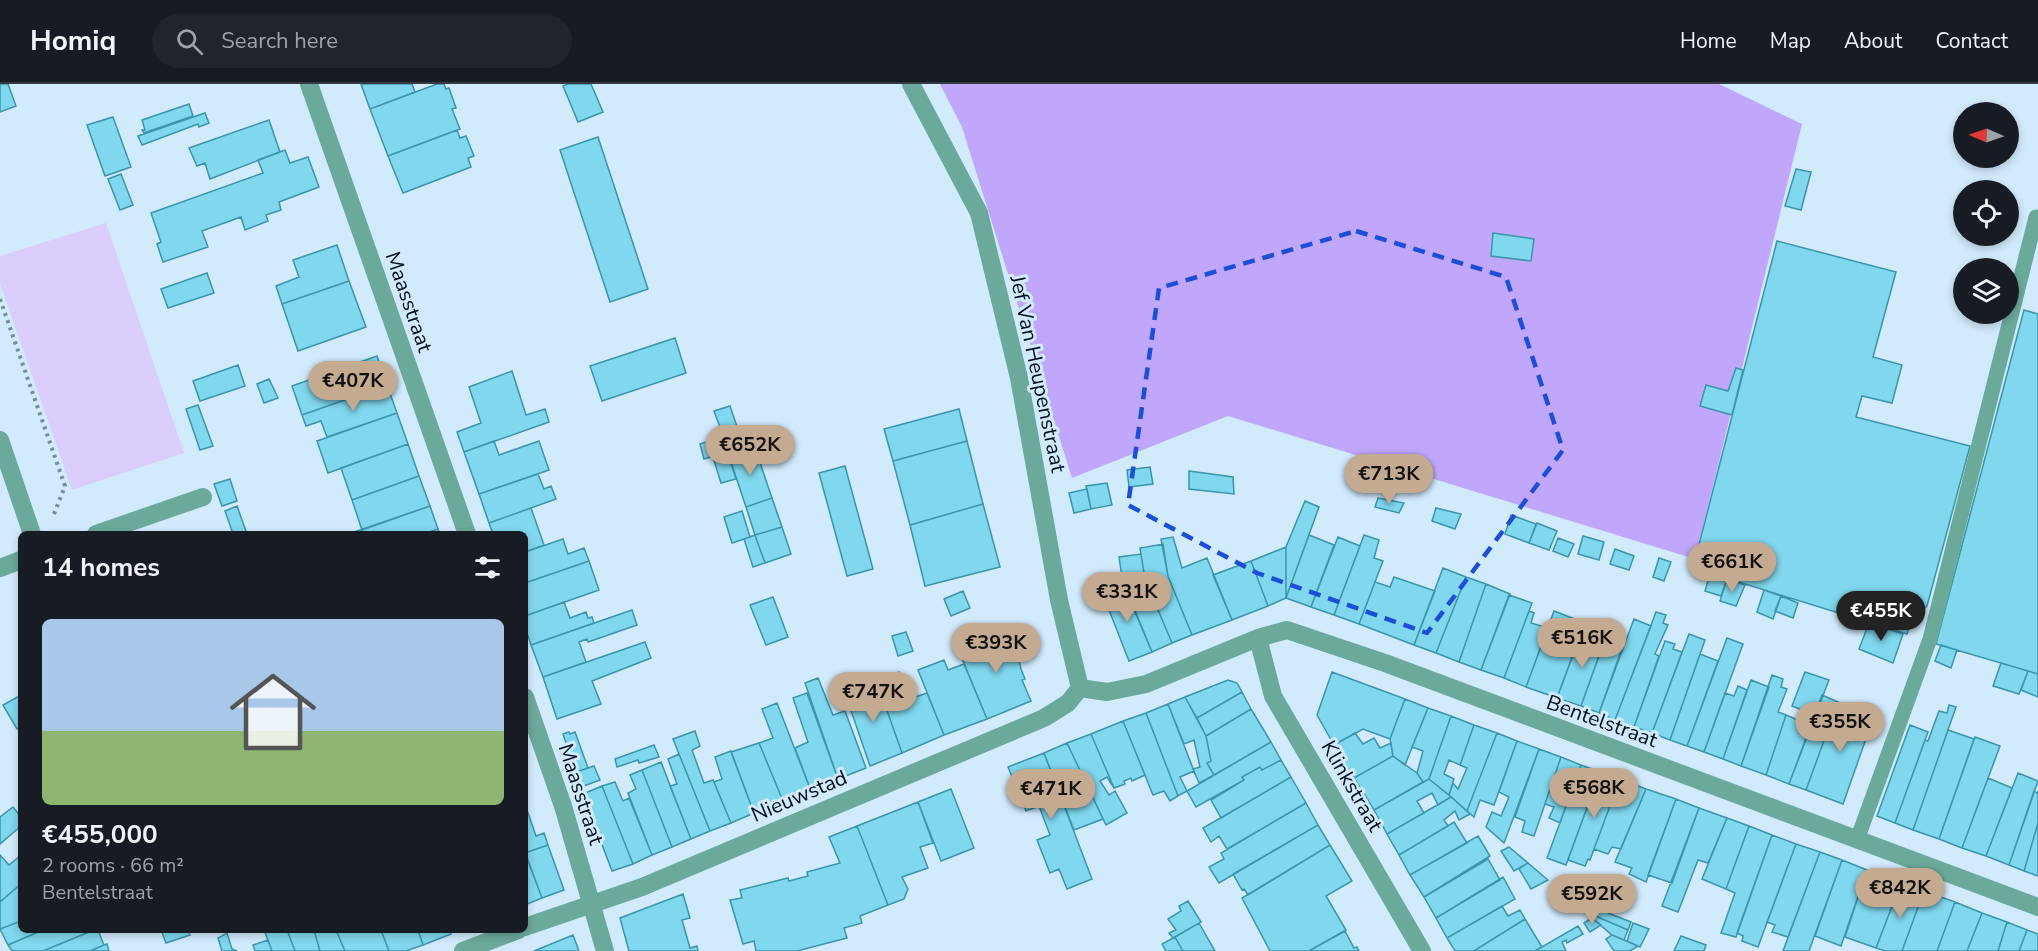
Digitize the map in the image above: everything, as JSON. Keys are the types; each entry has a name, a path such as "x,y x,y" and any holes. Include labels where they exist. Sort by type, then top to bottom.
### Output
{"street":[{"name":"Maasstraat","path":"309,84 466,531"},
{"name":"Jef Van Heupenstraat","path":"911,84 979,213 1019,378 1059,600 1080,688"},
{"path":"0,440 31,531"},
{"path":"105,531 203,497"},
{"path":"0,568 18,561"},
{"name":"Bentelstraat","path":"1080,688 1107,692 1146,684 1258,638 1287,630 1385,663 2038,907"},
{"name":"Klinkstraat","path":"1258,638 1273,696 1422,951"},
{"name":"Nieuwstad","path":"528,926 593,905 653,882 1044,718 1068,703 1080,688"},
{"name":"Maasstraat","path":"528,706 563,806 605,951"},
{"path":"463,951 510,933"}],"lane":[{"path":"1857,840 1930,639 2036,217 2038,218"}],"path":[{"path":"0,299 64,486 53,515"}],"highlighted area":[{"path":"1356,231 1506,277 1563,450 1427,633 1257,573 1128,505 1159,288"}],"shaded area":[{"path":"940,84 1719,84 1802,124 1695,559 1228,416 1072,478 962,127"},
{"path":"106,223 184,453 72,490 0,283 0,256"}],"building":[{"path":"0,84 8,84 16,106 0,112"},
{"path":"361,84 412,84 415,92 370,109"},
{"path":"437,84 444,84 446,89 449,88 456,108 452,109 460,129 388,156 370,109"},
{"path":"591,84 603,112 578,122 563,86"},
{"path":"189,104 193,116 144,133 142,130 145,130 142,120"},
{"path":"205,113 209,123 199,127 198,124 142,145 138,136"},
{"path":"113,117 131,167 105,176 87,125"},
{"path":"269,120 280,152 210,179 205,163 197,166 189,148"},
{"path":"457,130 460,138 466,136 474,156 468,158 471,167 403,193 388,156"},
{"path":"598,137 648,289 610,302 560,150"},
{"path":"285,150 290,163 308,157 319,187 279,202 281,210 266,215 268,221 245,230 241,217 202,231 208,247 163,262 157,244 161,242 151,213 263,173 258,160"},
{"path":"1796,169 1811,172 1801,210 1785,206"},
{"path":"121,174 133,205 120,210 108,179"},
{"path":"1493,233 1534,239 1531,261 1491,256"},
{"path":"1777,241 1896,272 1873,357 1902,365 1892,403 1862,396 1856,417 1970,446 1927,606 1911,621 1907,634 1693,568"},
{"path":"337,245 349,281 282,304 276,286 299,277 293,260"},
{"path":"207,273 214,293 168,308 161,289"},
{"path":"349,281 366,327 298,351 282,304"},
{"path":"2024,310 2038,314 2038,674 1936,644"},
{"path":"675,338 686,373 602,401 590,366"},
{"path":"377,356 387,385 302,415 292,386"},
{"path":"238,365 245,386 200,401 193,381"},
{"path":"1736,368 1743,370 1732,415 1700,406 1706,385 1728,391"},
{"path":"512,371 526,415 545,409 549,422 464,452 457,432 481,423 469,387"},
{"path":"269,379 278,398 264,403 257,384"},
{"path":"387,385 397,413 327,437 321,421 306,426 302,415"},
{"path":"198,405 213,446 200,450 186,409"},
{"path":"730,406 743,444 728,449 714,411"},
{"path":"959,409 967,441 893,461 884,429"},
{"path":"397,413 408,444 328,473 317,441"},
{"path":"718,438 724,453 704,459 700,444"},
{"path":"494,441 499,455 539,441 549,470 479,494 464,452"},
{"path":"967,441 983,504 910,525 893,461"},
{"path":"408,444 419,476 352,500 341,468"},
{"path":"754,445 772,498 746,507 728,453"},
{"path":"728,453 736,479 721,483 713,457"},
{"path":"845,466 873,569 847,576 819,473"},
{"path":"1150,467 1153,484 1129,487 1127,470"},
{"path":"1189,471 1233,477 1234,494 1189,489"},
{"path":"538,474 544,489 551,486 556,499 489,523 479,494"},
{"path":"419,476 430,506 362,530 352,500"},
{"path":"230,479 237,501 222,506 214,484"},
{"path":"1107,483 1112,505 1091,509 1086,486"},
{"path":"1087,489 1091,509 1074,513 1069,493"},
{"path":"772,498 782,527 755,535 746,507"},
{"path":"1378,498 1404,503 1399,513 1375,507"},
{"path":"1305,501 1319,507 1286,598 1286,547"},
{"path":"983,504 1000,567 925,586 910,525"},
{"path":"237,506 246,531 232,531 225,511"},
{"path":"430,506 438,529 432,531 357,531"},
{"path":"531,508 544,545 528,551 528,531 492,531 489,523"},
{"path":"1436,508 1461,514 1455,529 1432,521"},
{"path":"742,511 750,537 732,543 724,517"},
{"path":"1511,515 1536,524 1529,543 1505,534"},
{"path":"1537,523 1557,531 1549,550 1529,543"},
{"path":"782,527 791,554 765,563 755,535"},
{"path":"755,535 765,563 753,567 744,539"},
{"path":"1309,535 1334,545 1311,607 1286,598"},
{"path":"1364,535 1379,540 1374,558 1383,561 1359,624 1334,615"},
{"path":"1583,536 1604,542 1599,560 1578,554"},
{"path":"1173,537 1182,568 1207,558 1232,620 1192,635 1168,576 1161,539"},
{"path":"1338,537 1360,546 1334,615 1311,607"},
{"path":"1558,538 1574,544 1568,557 1553,551"},
{"path":"563,539 568,554 584,548 589,561 528,582 528,551"},
{"path":"1163,544 1168,576 1192,635 1172,643 1145,579 1140,548"},
{"path":"1286,547 1286,598 1268,606 1251,561"},
{"path":"1615,549 1634,556 1629,570 1610,564"},
{"path":"1141,554 1145,579 1172,643 1152,652 1134,608 1141,605 1135,586 1127,589 1123,584 1119,557"},
{"path":"1659,558 1671,562 1664,581 1653,577"},
{"path":"589,561 599,590 528,615 528,582"},
{"path":"1251,561 1268,606 1232,620 1213,575"},
{"path":"1443,568 1466,577 1436,653 1414,645"},
{"path":"1710,574 1727,579 1721,596 1705,591"},
{"path":"1394,577 1435,591 1414,645 1359,624 1375,582 1390,587"},
{"path":"1466,577 1486,584 1459,662 1436,653"},
{"path":"1727,579 1745,585 1736,606 1720,601"},
{"path":"1123,584 1152,652 1129,661 1102,592"},
{"path":"1486,584 1510,594 1481,670 1459,662"},
{"path":"1764,590 1781,596 1773,619 1757,612"},
{"path":"963,591 970,608 951,616 944,599"},
{"path":"1509,595 1532,603 1504,678 1481,670"},
{"path":"1781,596 1798,603 1793,618 1775,611"},
{"path":"773,597 788,637 766,645 750,605"},
{"path":"564,602 570,618 586,612 588,618 592,617 594,623 531,645 528,636 528,615"},
{"path":"632,610 637,625 588,642 587,639 579,642 586,662 543,677 531,645"},
{"path":"1529,611 1534,613 1531,623 1548,628 1526,687 1504,678"},
{"path":"1554,611 1585,623 1557,698 1526,687"},
{"path":"1656,612 1666,615 1663,623 1668,625 1655,654 1659,656 1634,727 1615,720"},
{"path":"1634,619 1651,626 1615,720 1599,713"},
{"path":"1869,623 1903,634 1893,663 1859,649"},
{"path":"1012,629 1025,679 1022,680 1031,701 987,719 959,651"},
{"path":"1599,629 1607,633 1581,706 1557,698 1580,635 1594,640"},
{"path":"906,632 913,651 898,656 892,636"},
{"path":"1689,634 1705,640 1670,740 1652,733"},
{"path":"1727,638 1743,644 1704,752 1687,746"},
{"path":"1665,641 1675,644 1673,649 1682,652 1652,733 1634,727"},
{"path":"645,642 651,658 592,681 601,704 557,719 543,677"},
{"path":"1603,645 1621,651 1599,713 1581,706"},
{"path":"1941,645 1957,650 1951,668 1935,661"},
{"path":"1700,654 1718,661 1687,746 1670,740"},
{"path":"944,660 948,670 964,664 987,719 944,735 918,670"},
{"path":"2001,663 2028,671 2019,694 1993,686"},
{"path":"2028,671 2038,674 2038,697 2021,690"},
{"path":"899,672 912,698 927,693 944,735 902,753 877,682"},
{"path":"1332,672 1405,699 1390,739 1363,729 1334,745 1317,715"},
{"path":"1805,672 1829,680 1789,784 1766,775 1786,715 1798,720 1802,710 1792,706"},
{"path":"1772,675 1783,679 1781,687 1787,689 1778,712 1786,715 1766,775 1741,766"},
{"path":"818,678 833,715 845,711 866,768 838,779 805,683"},
{"path":"1228,680 1237,683 1242,692 1197,718 1185,697"},
{"path":"1751,680 1769,687 1741,766 1723,759"},
{"path":"877,682 902,753 870,766 844,690 859,684 864,687"},
{"path":"1738,686 1747,690 1723,759 1704,752 1725,693 1734,696"},
{"path":"1242,692 1251,709 1206,736 1197,718"},
{"path":"807,693 838,779 811,791 795,748 808,742 793,698"},
{"path":"1822,695 1838,702 1806,790 1789,784"},
{"path":"18,697 18,728 17,729 3,705"},
{"path":"1185,697 1206,736 1211,761 1207,763 1214,775 1199,783 1193,769 1200,767 1194,740 1184,744 1168,704"},
{"path":"1405,699 1428,708 1405,765 1393,756 1390,739"},
{"path":"1838,702 1874,716 1843,804 1806,790"},
{"path":"777,703 811,791 783,801 759,743 773,738 762,709"},
{"path":"1168,704 1194,771 1180,777 1187,791 1178,796 1146,713"},
{"path":"1949,705 1956,707 1913,830 1895,823 1925,740 1928,741 1939,711 1947,713"},
{"path":"1428,708 1451,716 1429,779 1423,782 1417,773 1423,751 1412,747"},
{"path":"1251,709 1271,742 1214,775 1207,763 1211,761 1206,736"},
{"path":"1146,713 1178,796 1170,801 1164,791 1153,795 1123,721"},
{"path":"1451,716 1474,725 1460,765 1449,760 1444,774 1454,779 1449,795 1429,779"},
{"path":"1123,721 1145,775 1132,781 1131,778 1124,781 1125,784 1114,788 1091,734"},
{"path":"1474,725 1497,733 1467,811 1449,795 1453,783 1458,789 1467,768 1460,765"},
{"path":"1910,725 1928,732 1895,823 1877,816"},
{"path":"1948,730 1974,739 1939,839 1913,830"},
{"path":"695,731 700,746 692,750 704,783 713,780 731,823 710,831 673,739"},
{"path":"569,732 570,734 575,732 588,768 576,772 563,734"},
{"path":"1355,733 1363,744 1374,738 1380,748 1391,743 1393,756 1354,778 1334,745"},
{"path":"1497,733 1517,741 1494,805 1480,800 1474,817 1467,811"},
{"path":"1091,734 1114,788 1107,777 1100,781 1109,795 1115,791 1127,813 1106,825 1067,743"},
{"path":"1975,737 2000,746 1962,848 1939,839"},
{"path":"1517,741 1539,749 1504,843 1486,827 1492,812 1501,816 1509,797 1499,792"},
{"path":"1271,742 1281,760 1262,770 1260,767 1242,777 1244,780 1196,807 1187,791"},
{"path":"759,743 783,801 754,813 731,752"},
{"path":"1067,743 1103,819 1074,830 1044,753"},
{"path":"654,745 659,757 639,763 638,760 617,767 615,759"},
{"path":"1539,749 1561,757 1534,836 1522,832 1525,821 1515,817"},
{"path":"731,751 754,813 731,823 714,782 722,779 715,757"},
{"path":"1044,753 1092,879 1067,889 1059,869 1050,873 1037,840 1050,835 1039,806 1026,811 1008,767"},
{"path":"679,754 710,831 691,839 670,786 677,784 668,759"},
{"path":"1393,756 1417,773 1423,782 1374,810 1354,778"},
{"path":"1561,757 1581,765 1560,823 1549,818 1554,807 1545,804"},
{"path":"1281,760 1291,777 1221,818 1211,800 1244,780 1242,777 1260,767 1262,770"},
{"path":"661,762 691,839 672,847 642,770"},
{"path":"1581,765 1600,772 1566,865 1547,858"},
{"path":"594,766 600,780 581,787 576,772"},
{"path":"642,770 672,847 652,855 628,793 636,789 630,775"},
{"path":"1600,772 1620,779 1590,860 1588,859 1585,866 1568,860"},
{"path":"2018,773 2038,781 2009,865 1986,856"},
{"path":"1291,777 1306,803 1227,849 1219,836 1211,842 1203,828"},
{"path":"1988,778 2012,788 1986,856 1962,848"},
{"path":"1429,779 1451,797 1438,805 1432,793 1417,801 1424,813 1387,834 1374,810"},
{"path":"1620,779 1646,789 1621,849 1612,847 1608,854 1594,849"},
{"path":"615,782 623,801 629,798 652,855 633,864 602,786"},
{"path":"602,786 633,864 612,871 583,794"},
{"path":"951,789 974,848 941,861 918,802"},
{"path":"1646,789 1676,799 1646,882 1629,874 1632,868 1615,862"},
{"path":"2034,791 2037,793 2038,791 2038,823 2024,871 2009,865"},
{"path":"1451,797 1470,814 1459,820 1455,811 1444,820 1448,826 1399,855 1387,834"},
{"path":"1676,799 1699,808 1672,883 1648,875"},
{"path":"918,802 933,843 920,847 928,868 902,877 908,889 904,899 888,905 857,826"},
{"path":"1306,803 1318,825 1219,883 1209,867 1224,859 1221,853"},
{"path":"13,807 18,813 18,829 0,844 0,817"},
{"path":"1699,808 1727,818 1708,863 1698,860 1678,912 1662,906"},
{"path":"528,813 536,836 544,833 548,845 528,852"},
{"path":"1727,818 1749,826 1726,889 1702,879"},
{"path":"1454,822 1467,843 1410,875 1399,855"},
{"path":"2038,823 2038,876 2024,871"},
{"path":"1318,825 1330,845 1248,895 1244,889 1242,890 1233,874"},
{"path":"857,826 888,905 860,916 862,923 844,928 847,938 797,951 756,951 754,941 743,944 730,900 742,898 740,890 788,878 789,881 808,876 807,872 840,863 829,837"},
{"path":"1749,826 1772,835 1736,937 1721,933 1735,893 1726,889"},
{"path":"1772,835 1796,844 1758,947 1742,941 1743,936 1737,933"},
{"path":"1478,836 1490,856 1424,897 1410,875"},
{"path":"1796,844 1820,852 1788,937 1772,932 1775,925 1767,922"},
{"path":"548,845 564,890 542,898 528,861 528,852"},
{"path":"1330,845 1352,881 1326,896 1346,930 1309,951 1270,951 1242,898"},
{"path":"1509,847 1528,863 1514,871 1501,851"},
{"path":"1820,852 1842,860 1809,951 1783,951"},
{"path":"0,855 9,865 18,858 18,887 0,902"},
{"path":"1488,859 1500,880 1436,918 1424,897"},
{"path":"528,860 542,898 528,904"},
{"path":"1842,860 1867,870 1841,946 1815,936"},
{"path":"1528,863 1548,880 1531,889 1519,869"},
{"path":"1867,870 1901,883 1876,948 1845,937"},
{"path":"1503,877 1515,899 1447,938 1436,918"},
{"path":"1586,881 1600,888 1592,906 1577,899"},
{"path":"1901,883 1924,891 1902,951 1885,951 1876,948"},
{"path":"18,887 18,922 0,929 0,902"},
{"path":"1924,891 1955,902 1937,951 1902,951"},
{"path":"683,894 690,918 682,920 690,948 697,946 698,951 629,951 620,918"},
{"path":"1600,900 1611,905 1608,913 1631,922 1628,930 1593,915"},
{"path":"1188,901 1201,922 1173,938 1169,933 1176,930 1168,919 1181,911 1179,906"},
{"path":"1955,902 1982,913 1967,951 1937,951"},
{"path":"1502,906 1508,916 1520,910 1525,919 1474,951 1455,951 1447,938"},
{"path":"1982,913 2007,922 1998,951 1967,951"},
{"path":"1593,915 1628,930 1624,940 1612,935 1592,918"},
{"path":"1592,918 1601,925 1590,932 1584,923"},
{"path":"1525,919 1542,947 1535,951 1474,951"},
{"path":"18,922 18,933 36,933 8,945 0,929"},
{"path":"2007,922 2027,930 2019,951 1998,951"},
{"path":"1199,923 1215,951 1183,951 1175,937"},
{"path":"1633,923 1649,929 1640,947 1627,941"},
{"path":"1578,926 1583,934 1567,943 1566,940 1562,942 1566,951 1535,951"},
{"path":"2027,930 2038,934 2038,951 2019,951"},
{"path":"1345,931 1354,948 1357,947 1359,951 1309,951"},
{"path":"36,933 87,933 43,951 12,951 8,945"},
{"path":"87,933 99,933 104,945 90,951 43,951"},
{"path":"162,933 189,933 190,935 166,943"},
{"path":"227,933 232,949 237,951 222,951 218,938"},
{"path":"265,933 288,933 295,951 272,951"},
{"path":"288,933 315,933 320,951 295,951"},
{"path":"315,933 337,933 345,951 320,951"},
{"path":"337,933 382,933 389,951 345,951"},
{"path":"382,933 419,933 423,945 406,951 389,951"},
{"path":"419,933 451,934 423,945"},
{"path":"573,935 579,951 534,951"},
{"path":"1612,935 1638,946 1630,951 1614,951 1606,939"},
{"path":"1681,936 1706,945 1704,951 1674,951"},
{"path":"1175,937 1183,951 1166,951 1162,944"},
{"path":"268,940 272,951 255,951 253,945"},
{"path":"107,944 109,951 90,951 104,945"}]}
